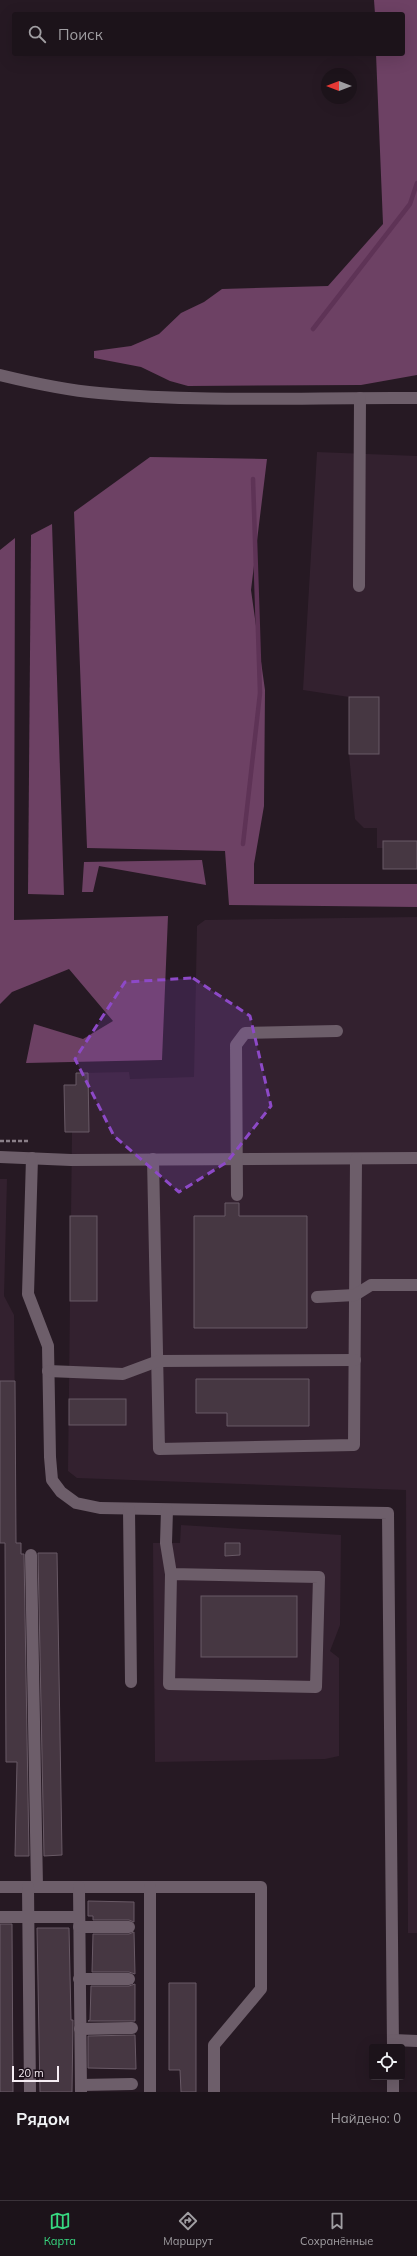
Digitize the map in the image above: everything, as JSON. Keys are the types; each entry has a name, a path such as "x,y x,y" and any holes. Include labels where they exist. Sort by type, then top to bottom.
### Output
{"street":[{"path":"0,375 39,384 99,393 182,398 417,398"},
{"path":"359,586 360,398"},
{"path":"237,1195 236,1045 245,1033 337,1031"},
{"path":"0,1157 154,1160 417,1158"},
{"path":"32,1158 28,1294 48,1346 50,1457 52,1480 61,1492 76,1503 100,1508 388,1513 393,2043 417,2041"},
{"path":"154,1160 159,1449 354,1445 356,1159"},
{"path":"317,1297 355,1295 371,1285 417,1285"},
{"path":"48,1371 123,1374 158,1361 355,1360"},
{"path":"129,1509 131,1682"},
{"path":"167,1510 166,1543 171,1574 169,1684 316,1687 319,1577 171,1574"},
{"path":"30,2092 28,1916 32,1887 31,1556"},
{"path":"0,1887 261,1887 261,1989 214,2045 214,2092"},
{"path":"79,1887 78,1922 81,2089 132,2084"},
{"path":"150,1887 150,2092"},
{"path":"0,1917 28,1916 129,1927"},
{"path":"79,1979 129,1979"},
{"path":"80,2029 132,2028"},
{"path":"393,2080 393,2092"}],"path":[{"path":"0,1141 30,1141"}],"highlighted area":[{"path":"193,978 250,1016 271,1106 227,1162 179,1192 114,1136 75,1059 125,982"}],"shaded area":[{"path":"374,0 417,0 417,375 361,385 188,386 170,381 141,367 94,358 94,351 131,346 159,334 181,313 204,302 222,289 328,286 383,224 376,56 405,56 405,12 375,12"},
{"path":"317,452 417,456 417,869 383,869 383,848 377,848 377,828 364,828 355,819 349,754 349,697 303,690"},
{"path":"150,457 267,459 251,590 265,690 264,806 254,864 254,884 417,884 417,907 229,905 225,851 87,848 74,512"},
{"path":"52,524 64,895 28,894 31,535"},
{"path":"15,538 14,920 168,916 162,1060 26,1063 34,1024 83,1039 113,1021 69,969 12,992 0,1004 0,550"},
{"path":"202,860 206,885 99,866 93,892 82,892 84,862"},
{"path":"417,917 417,1933 408,1933 406,1490 77,1478 68,1471 72,1132 65,1132 64,1085 76,1085 76,1073 129,1072 130,1079 194,1077 197,926 205,920"},
{"path":"0,1179 7,1179 4,1296 14,1315 16,1543 0,1543"},
{"path":"181,1525 341,1535 340,1625 330,1651 339,1658 339,1756 325,1759 155,1762 153,1543 180,1543"}],"building":[{"path":"349,697 379,697 379,754 349,754"},
{"path":"383,841 417,841 417,869 383,869"},
{"path":"76,1073 88,1073 89,1132 65,1132 64,1085 76,1085"},
{"path":"225,1203 239,1203 239,1216 307,1216 307,1328 194,1328 194,1216 225,1216"},
{"path":"70,1216 97,1216 97,1301 70,1301"},
{"path":"196,1379 309,1379 309,1426 227,1426 227,1413 196,1413"},
{"path":"0,1381 15,1381 16,1543 21,1543 21,1554 24,1554 29,1856 15,1856 17,1762 6,1762 5,1543 0,1543"},
{"path":"69,1399 126,1399 126,1425 69,1425"},
{"path":"225,1543 240,1543 240,1555 225,1556"},
{"path":"38,1553 57,1553 62,1855 44,1856"},
{"path":"201,1596 297,1596 297,1657 201,1657"},
{"path":"88,1901 134,1902 134,1922 129,1920 93,1920 93,1916 88,1916"},
{"path":"0,1924 12,1924 13,2092 0,2092"},
{"path":"37,1928 69,1928 71,2020 73,2020 72,2092 40,2092"},
{"path":"134,1932 135,1974 129,1972 92,1972 93,1934 129,1934"},
{"path":"169,1983 196,1983 196,2092 181,2092 180,2070 169,2070"},
{"path":"135,1984 135,2021 88,2021 90,2020 91,1986 129,1986"},
{"path":"135,2035 136,2069 88,2068 88,2036"}],"waterway":[{"path":"313,329 410,204 417,183"},
{"path":"243,844 260,693 253,479"}]}
